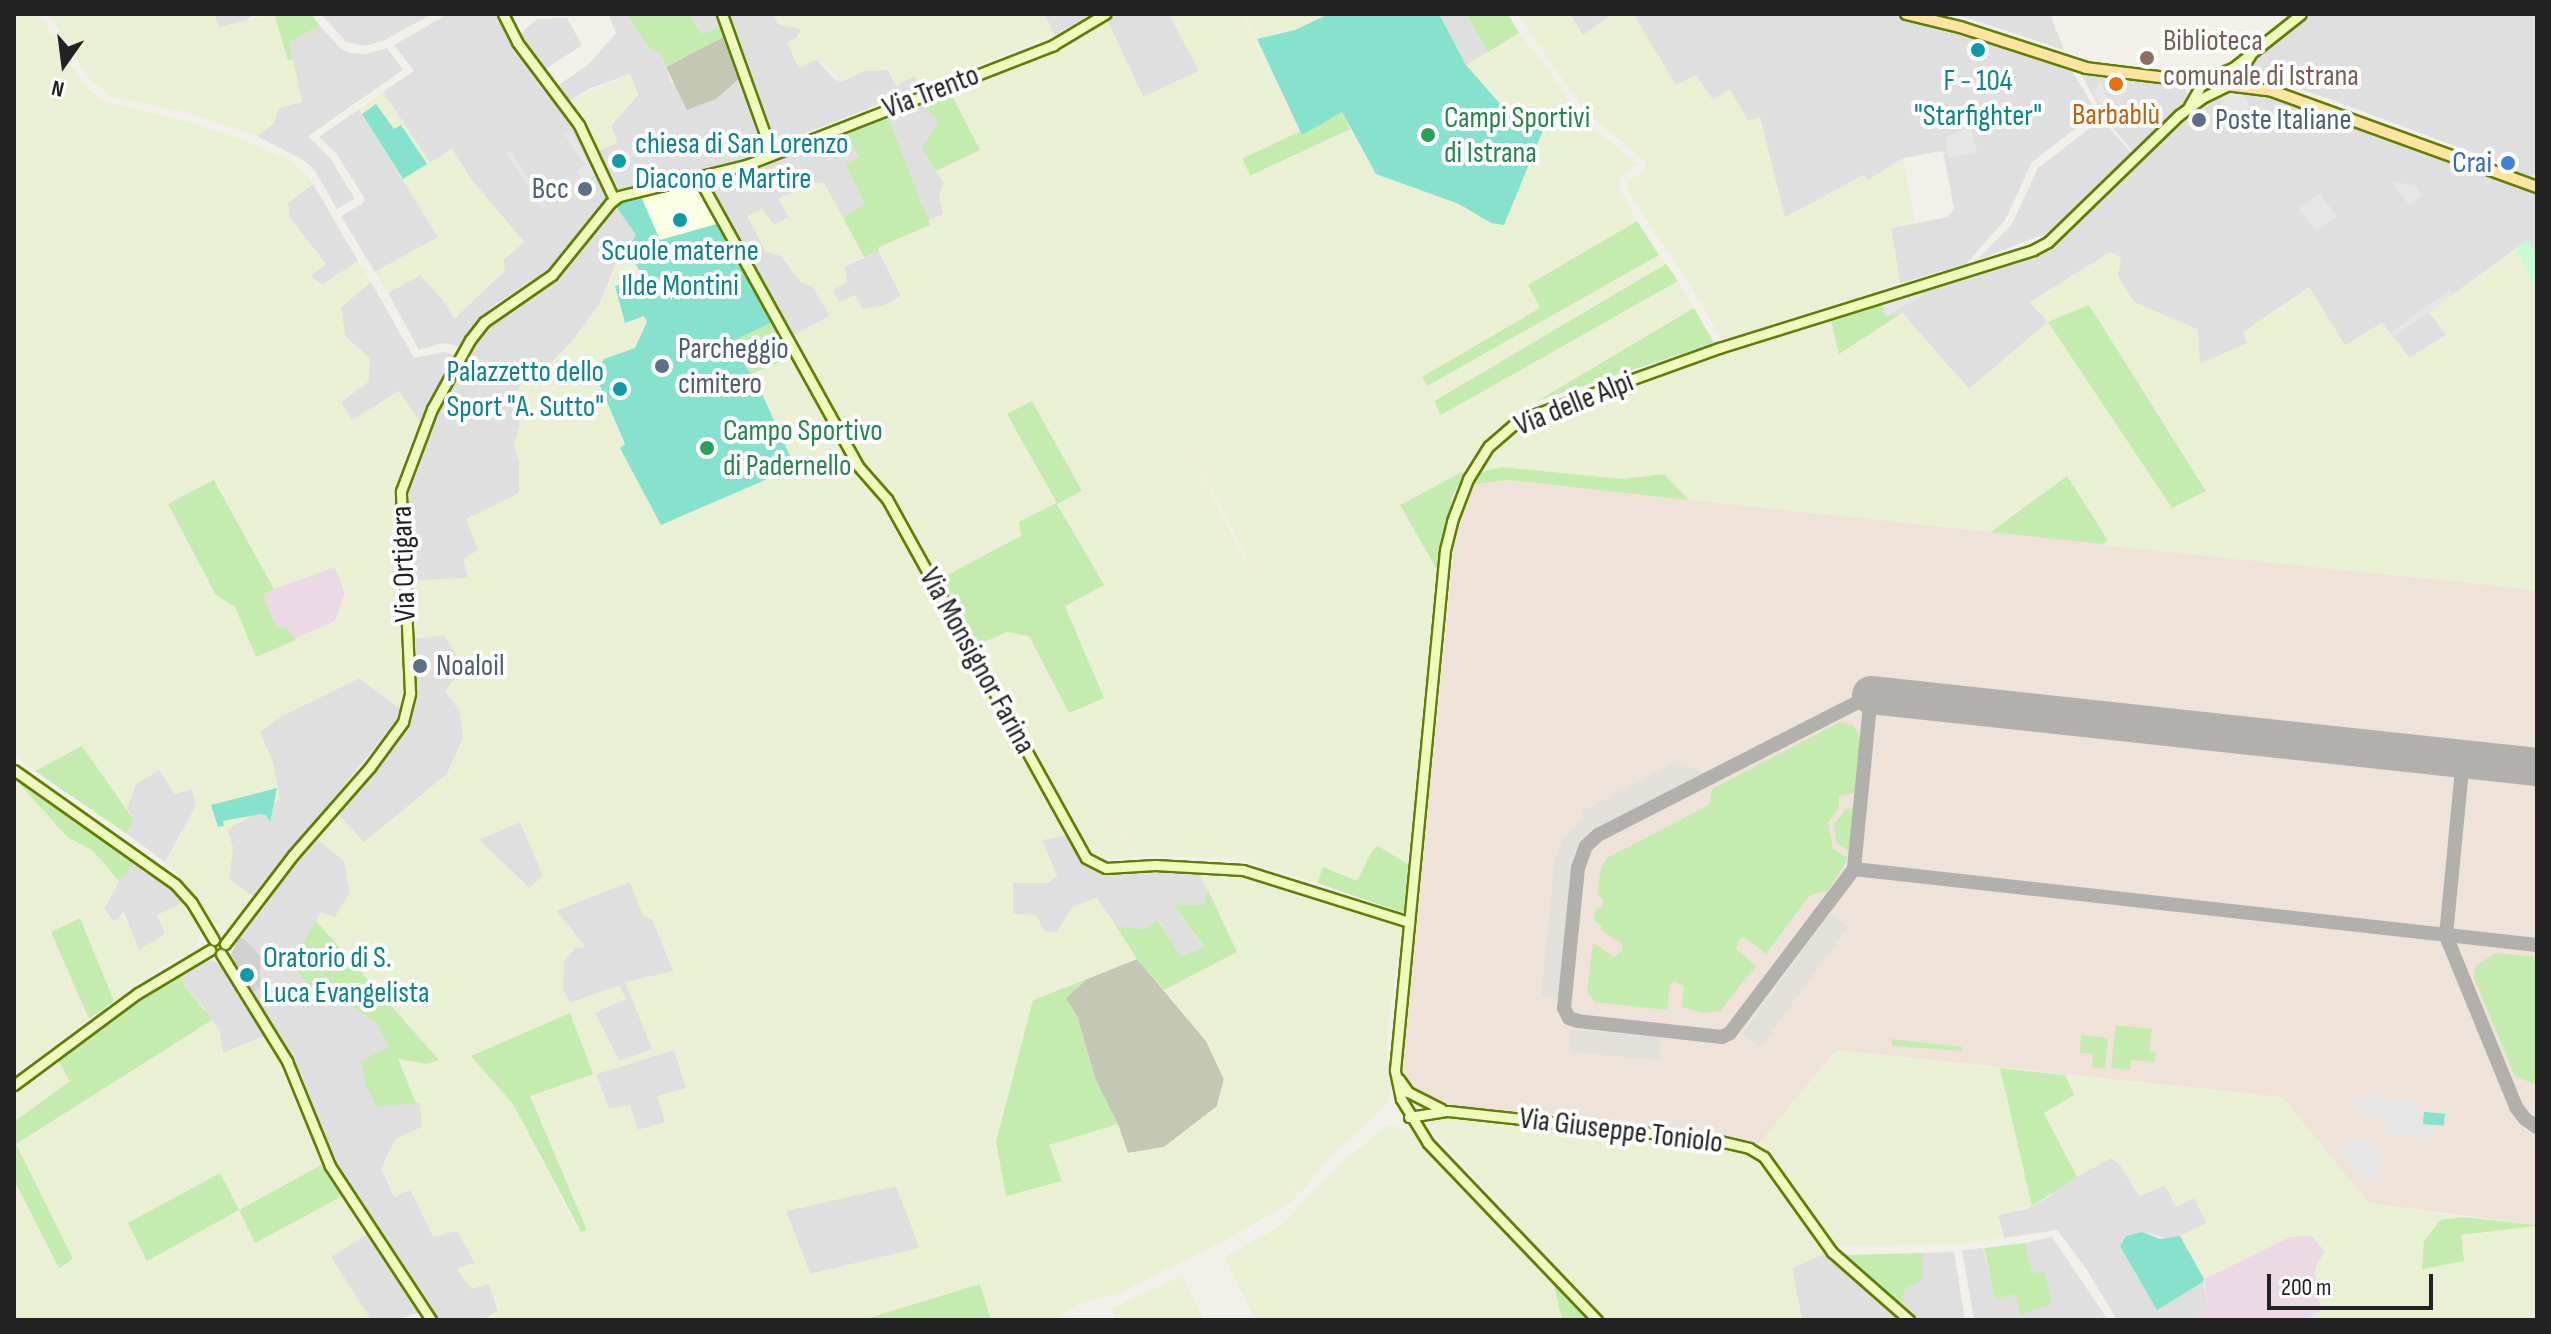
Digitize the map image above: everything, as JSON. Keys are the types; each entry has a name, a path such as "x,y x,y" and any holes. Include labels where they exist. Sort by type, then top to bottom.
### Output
{"main road":[{"path":"1906,14 1960,27 2073,65 2204,80"},
{"path":"2105,71 2259,88 2313,104 2537,187"}],"street":[{"path":"503,14 517,42 579,125 614,199"},
{"path":"722,14 772,154"},
{"name":"Via Trento","path":"614,199 746,165 1053,45 1105,14"},
{"path":"2231,84 2239,67 2250,56 2301,14"},
{"path":"2182,79 2192,89 2195,101 2205,92 2204,80 2239,67"},
{"path":"2239,67 2248,81 2259,88"},
{"name":"Via delle Alpi","path":"1407,1113 1395,1070 1445,550 1458,501 1489,446 1519,420 1719,348 2033,250 2048,242 2195,101 2231,84"},
{"name":"Via Monsignor Farina","path":"698,177 858,466 887,499 1086,858 1106,868 1179,866 1257,873 1409,922"},
{"name":"Via Ortigara","path":"223,949 293,855 393,738 407,711 410,680 400,499 410,461 432,409 470,340 484,322 552,275 614,199"},
{"path":"14,770 159,870 192,903 212,945 223,949 287,1061 330,1166 431,1320"},
{"path":"14,1085 138,993 212,945"},
{"name":"Via Giuseppe Toniolo","path":"1395,1070 1408,1092 1448,1111"},
{"path":"1436,1107 1407,1113 1418,1130 1597,1320"},
{"name":"Via Giuseppe Toniolo","path":"1407,1113 1448,1111 1715,1140 1749,1148 1764,1157 1832,1252 1909,1320"},
{"path":"1418,1130 1422,1113"}],"shaded area":[{"path":"14,14 39,14 83,84 102,101 187,121 254,144 289,160 308,176 313,184 288,203 290,218 326,264 310,276 322,285 358,261 371,282 341,307 345,336 370,358 369,381 341,402 352,420 399,391 420,422 403,462 395,498 407,694 404,711 358,678 282,716 260,732 273,763 280,799 227,830 233,848 229,879 254,897 232,928 226,930 208,921 195,896 165,862 196,806 192,789 175,794 159,770 136,784 127,808 82,747 35,771 14,755","holes":["215,480 274,589 335,567 345,593 335,621 256,656 235,607 225,598 168,505"]},
{"path":"49,14 214,14 219,27 274,14 288,60 293,59 302,102 279,108 274,123 257,136 189,113 111,96 89,79"},
{"path":"214,14 254,14 241,24 218,27"},
{"path":"321,14 432,14 383,41 365,46 346,42"},
{"path":"448,14 499,16 507,35 569,115 612,194 551,267 490,308 459,346 443,343 419,350 388,293 420,275 443,300 454,318 503,260 524,242 471,179 452,149 430,163 383,92 414,71 394,45"},
{"path":"608,14 627,14 648,48 660,51 671,82 716,99 741,77 768,148 742,160 619,190 598,151 617,143 611,126 638,95 630,74 591,88 568,101 557,86 589,64 616,33"},
{"path":"690,14 718,14 722,26 701,34"},
{"path":"727,14 773,14 778,24 802,29 797,37 833,78 841,82 864,71 888,70 914,76 924,86 776,145"},
{"path":"773,14 1044,14 1055,35 924,86 914,76 896,86 888,70 864,71 841,82 818,59 799,68 787,43 797,37 801,29 778,24"},
{"path":"1044,14 1091,14 1055,35"},
{"path":"1169,14 1199,71 1143,97 1105,15"},
{"path":"1169,14 1243,14 1294,133 1245,14 1284,14 1285,17 1292,14 1329,14 1295,30 1257,39 1302,135 1245,161 1252,176 1350,129 1376,174 1459,204 1491,223 1503,107 1466,65 1519,33 1548,69 1577,115 1638,165 1623,173 1618,186 1637,221 1528,285 1540,308 1423,377 1427,385 1659,255 1666,264 1434,400 1441,415 1678,281 1694,308 1519,411 1484,441 1464,471 1401,505 1440,575 1409,865 1378,847 1372,851 1357,882 1323,867 1317,883 1235,858 1133,856 1110,807 1133,859 1091,858 973,647 1007,632 1029,636 1069,713 1104,698 1065,605 1103,584 1057,503 1021,536 936,581 860,463 792,336 830,316 812,286 801,282 781,256 766,252 747,216 762,209 774,225 789,217 778,199 811,183 824,183 864,257 844,266 847,282 833,290 839,302 855,295 862,309 886,305 901,296 879,247 930,225 928,221 943,214 939,196 944,183 936,171 979,150 948,88 990,72 1105,15 1143,97 1199,71","holes":["1187,446 1234,532 1251,569"]},
{"path":"1439,14 1466,14 1488,52 1466,65"},
{"path":"1518,14 1570,14 1583,35 1612,14 1633,14 1676,85 1696,75 1713,100 1730,89 1748,121 1760,117 1785,217 1864,175 1868,180 1903,158 1915,221 1891,228 1900,283 1722,340 1691,286 1628,191 1627,182 1645,171 1645,161 1583,109"},
{"path":"1570,14 1612,14 1583,35"},
{"path":"1633,14 1891,14 2070,68 2097,112 2032,162 2005,220 1966,264 1900,283 1891,228 1948,217 1954,209 1943,151 1903,158 1867,181 1864,175 1784,218 1760,117 1748,122 1713,100 1676,86"},
{"path":"2050,14 2064,50 1961,16"},
{"path":"2305,14 2537,14 2537,172 2528,178 2498,162 2332,100 2300,89 2251,81 2247,73 2250,62"},
{"path":"567,18 582,45 544,70 518,36 537,19"},
{"path":"320,26 341,49 351,53 366,54 387,48 403,70 308,136 330,158 355,199 337,209 315,171 305,161 257,136 274,123 278,108 302,102 289,42"},
{"path":"725,36 741,77 716,99 687,110 666,67"},
{"path":"2085,72 2183,83 2189,97 2135,154 2105,119 2082,75"},
{"path":"630,74 638,94 611,126 617,143 598,151 568,101"},
{"path":"2100,81 2118,117 2108,119 2094,94"},
{"path":"2232,90 2272,95 2537,190 2537,256 2528,240 2429,312 2446,335 2409,358 2382,323 2346,345 2243,332 2248,343 2199,364 2198,330 2134,302 2118,276 2030,302 2048,322 1969,389 1902,313 1886,318 1880,302 2047,245 2156,140 2202,105"},
{"path":"2241,90 2251,107 2236,114 2234,110 2230,112 2219,95"},
{"path":"383,92 430,163 452,149 471,179 524,242 503,259 505,271 454,319 443,300 420,275 388,293 375,272 438,237 359,109"},
{"path":"920,98 938,123 945,184 943,214 928,221 886,112"},
{"path":"359,109 438,237 375,272 341,216 365,199 336,153 319,137"},
{"path":"2102,119 2133,155 2083,208 2047,233 1977,260 2012,224 2038,168"},
{"path":"1971,126 1977,152 1949,158 1945,138"},
{"path":"845,129 859,157 845,164 865,204 843,218 824,183 778,199 789,217 774,225 762,209 781,256 801,282 812,286 830,316 792,336 703,178 745,170"},
{"path":"571,131 595,175 585,182 576,172 585,165 565,135"},
{"path":"511,151 546,207 543,209 506,153"},
{"path":"695,180 720,223 660,241 640,194"},
{"path":"2392,181 2415,186 2422,196 2409,205"},
{"path":"313,184 358,261 322,285 310,276 326,264 290,218 288,203"},
{"path":"2320,193 2337,216 2316,232 2299,208"},
{"path":"615,205 636,235 615,266 599,305 574,339 550,364 525,374 517,393 520,423 514,446 519,460 519,494 478,550 468,578 409,581 406,490 427,433 469,349 497,316 558,274"},
{"path":"2516,248 2537,289 2537,590 2107,546 2103,544 2108,539 2067,476 1991,532 1689,500 1664,474 1623,479 1502,467 1474,474 1499,440 1541,410 1830,316 1839,353 1902,313 1969,389 2048,322 2030,302 2110,252 2121,257 2118,276 2134,302 2198,330 2200,364 2247,343 2243,332 2309,287 2345,345 2382,323 2410,358 2446,335 2429,312","holes":["2089,305 2206,491 2173,507"]},
{"path":"627,249 641,273 625,322 644,316 647,322 635,349 604,359 595,374 625,445 621,447 794,467 751,374 794,356 853,468 881,500 1068,835 1042,840 1057,875 1048,883 1013,883 1013,914 1036,915 1044,931 1056,933 1074,906 1097,898 1137,959 1033,1000 996,1142 1006,1196 1048,1145 1118,1124 1128,1153 1164,1147 1217,1106 1224,1079 1206,1041 1164,990 1236,952 1197,869 1234,870 1400,924 1404,921 1388,1023 1387,1052 1393,1082 1389,1096 1384,1107 1325,1162 1304,1189 1298,1194 1291,1185 1297,1197 1290,1203 1231,1237 1122,1291 1077,1305 1056,1320 991,1320 980,1284 862,1320 482,1320 498,1311 489,1284 471,1289 457,1269 475,1263 457,1231 433,1237 410,1190 394,1197 381,1169 395,1139 422,1127 420,1103 416,1103 397,1059 425,1064 370,981 316,921 322,913 335,917 350,892 344,861 315,837 336,811 364,842 447,774 463,738 460,712 445,691 464,667 444,635 414,639 409,581 468,578 463,559 478,550 466,519 519,493 519,460 514,446 520,423 517,393 525,374 550,364 574,339 599,305 615,266","holes":["520,822 543,876 529,888 478,840","630,882 643,916 653,919 674,971 625,982 652,1049 619,1061 595,1013 626,999 619,985 570,1003 563,989 564,962 575,948 585,946 556,910","546,1023 593,1074 530,1095 587,1229 575,1226 513,1104 471,1056","674,1050 686,1088 657,1096 665,1122 638,1130 630,1105 609,1109 596,1074","896,1186 920,1248 810,1274 786,1211"]},
{"path":"879,251 901,296 886,305 862,310 839,302 832,290 847,282 844,267"},
{"path":"371,282 414,358 443,352 455,354 420,422 399,392 352,420 341,402 369,381 345,336 341,307"},
{"path":"2450,290 2453,294 2394,337 2391,332"},
{"path":"1921,291 1923,295 1886,316 1882,304"},
{"path":"1506,480 2537,590 2537,1225 2369,1203 2282,1097 1836,1050 1757,1146 1747,1140 1542,1117 1539,1112 1517,1114 1450,1107 1423,1098 1404,1075 1403,1058 1454,544 1468,485"},
{"path":"335,566 345,593 335,621 296,640 288,630 276,626 263,595 280,585"},
{"path":"444,635 464,667 460,713 463,738 447,774 364,843 336,811 411,720 417,694 414,639"},
{"path":"359,678 404,711 254,897 229,879 233,848 227,829 279,798 273,763 260,732 282,716"},
{"path":"1677,762 1704,773 1591,830 1581,840 1573,867 1559,999 1541,997 1555,860 1563,840 1584,817 1582,811"},
{"path":"14,767 69,838 92,850 119,881 104,909 114,922 124,912 139,950 165,934 157,915 187,901 197,920 200,936 195,951 164,965 114,1001 80,918 52,932 89,1019 14,1075"},
{"path":"159,770 192,788 196,806 165,862 127,834 134,820 127,808 136,784"},
{"path":"520,822 544,876 529,888 478,839"},
{"path":"1068,835 1085,863 1094,868 1197,869 1209,887 1204,905 1173,904 1204,948 1180,958 1159,920 1143,929 1116,926 1096,898 1074,906 1056,933 1044,931 1036,915 1013,914 1013,883 1048,883 1057,875 1041,840"},
{"path":"315,837 344,861 350,892 335,917 321,913 290,962 377,1024 390,1047 377,1107 420,1102 422,1127 395,1139 410,1190 457,1231 475,1263 458,1268 489,1284 498,1311 482,1320 439,1320 339,1167 323,1135 302,1076 246,985 235,947 240,934"},
{"path":"142,856 187,901 165,934 139,951 124,912 114,922 104,909 119,881"},
{"path":"630,882 643,915 652,919 674,972 652,1050 619,1061 595,1013 570,1003 563,989 564,961 575,948 584,947 555,911"},
{"path":"1830,914 1848,927 1760,1047 1742,1035"},
{"path":"239,935 260,955 260,987 251,993 231,955"},
{"path":"1137,959 1206,1041 1224,1079 1217,1106 1190,1128 1164,1147 1128,1153 1095,1078 1077,1016 1065,998 1087,979"},
{"path":"200,960 214,961 226,970 267,1035 223,1053 204,1008 185,986 178,969"},
{"path":"212,1020 220,1032 223,1053 267,1035 293,1080 325,1163 240,1210 346,1194 370,1232 331,1257 371,1320 14,1320 14,1180 58,1267 72,1259 15,1144"},
{"path":"1571,1030 1661,1038 1659,1060 1569,1052"},
{"path":"674,1050 686,1088 665,1123 638,1130 609,1109 596,1074"},
{"path":"1836,1050 2000,1068 2032,1206 1998,1215 2004,1238 1956,1244 1837,1246 1778,1166 1757,1146"},
{"path":"56,1056 71,1081 14,1122 14,1087"},
{"path":"2065,1075 2282,1097 2369,1203 2464,1217 2439,1220 2424,1241 2537,1226 2537,1320 2305,1320 2321,1311 2315,1268 2325,1251 2311,1235 2290,1237 2204,1279 2180,1236 2206,1223 2194,1198 2176,1207 2165,1186 2140,1196 2119,1163 2111,1158 2077,1177 2044,1112 2074,1095"},
{"path":"2352,1095 2423,1102 2420,1126 2434,1127 2433,1138 2388,1134 2389,1118 2360,1115 2360,1109 2351,1108"},
{"path":"1439,1114 1734,1146 1761,1158 1830,1251 1792,1268 1802,1320 1605,1320 1429,1128 1430,1118"},
{"path":"1388,1125 1412,1131 1433,1147 1552,1277 1562,1320 1255,1320 1225,1257 1280,1226 1341,1163"},
{"path":"2342,1139 2379,1141 2376,1178 2359,1176 2341,1154"},
{"path":"2111,1158 2119,1163 2139,1196 2165,1185 2194,1198 2207,1223 2174,1240 2142,1232 2157,1309 2203,1282 2208,1302 2194,1320 2117,1320 2087,1270 2057,1230 2004,1238 1998,1215 2027,1209 2052,1195 2052,1190"},
{"path":"896,1186 920,1248 810,1274 786,1211"},
{"path":"370,1232 422,1311 397,1320 371,1320 331,1257"},
{"path":"2311,1235 2325,1251 2315,1269 2321,1312 2305,1320 2194,1320 2208,1302 2204,1279 2290,1237"},
{"path":"2052,1237 2108,1320 1974,1320 1962,1250 1983,1248 1995,1298 2016,1294 2021,1315 2032,1273 2025,1243"},
{"path":"1830,1251 1906,1320 1802,1320 1792,1268"},
{"path":"1954,1252 1965,1320 1918,1320 1902,1306 1905,1289 1922,1279 1922,1253"},
{"path":"1182,1276 1204,1320 1116,1320 1112,1308"}],"green space":[{"path":"274,14 311,14 320,26 289,42 293,59 288,60"},
{"path":"627,14 690,14 701,34 722,26 725,36 666,67 660,52 648,48"},
{"path":"1329,14 1439,14 1466,65 1503,107 1544,128 1504,225 1491,223 1459,204 1376,174 1342,112 1302,135 1257,39 1295,30"},
{"path":"1466,14 1508,14 1519,33 1488,52"},
{"path":"948,88 980,150 936,171 922,148 938,123 920,98"},
{"path":"376,104 394,129 401,125 427,164 403,179 362,114"},
{"path":"886,112 930,225 879,247 879,251 864,257 843,218 865,204 845,164 859,157 845,129"},
{"path":"1342,112 1350,129 1250,176 1242,158"},
{"path":"640,194 660,240 720,223 775,321 730,342 758,385 795,467 661,525 620,448 625,444 595,374 604,359 635,348 647,322 644,316 625,323 615,286 637,280 641,273 627,249 636,235 615,205"},
{"path":"1637,221 1659,255 1427,386 1422,377 1540,308 1528,285"},
{"path":"2528,240 2537,256 2537,289 2516,248"},
{"path":"1666,264 1678,281 1441,415 1434,401"},
{"path":"1880,302 1886,317 1902,313 1839,354 1830,316"},
{"path":"2089,305 2206,491 2172,508 2048,322"},
{"path":"1694,308 1714,343 1537,401"},
{"path":"775,321 794,356 751,374 729,341"},
{"path":"1032,401 1082,491 1057,504 1104,585 1065,606 1104,698 1069,713 1029,636 1007,632 973,647 936,581 1021,536 1019,522 1057,503 1007,414"},
{"path":"1502,467 1623,479 1664,474 1689,500 1507,480 1468,485 1474,474"},
{"path":"1464,471 1452,498 1440,575 1400,505"},
{"path":"2067,476 2108,540 2103,544 1991,532"},
{"path":"214,480 274,589 263,595 276,626 289,630 296,640 256,657 235,607 216,595 168,504"},
{"path":"1840,722 1853,725 1861,740 1855,793 1839,796 1839,807 1828,823 1833,849 1848,858 1828,891 1810,895 1766,954 1744,937 1739,939 1736,949 1756,966 1720,1011 1703,1013 1682,1007 1684,986 1674,981 1670,984 1667,1010 1595,1002 1587,991 1593,943 1614,957 1623,950 1622,944 1601,930 1602,926 1594,920 1596,909 1602,907 1603,900 1597,893 1601,868 1607,858 1709,805 1712,789"},
{"path":"82,746 134,820 127,834 35,771"},
{"path":"22,773 142,856 119,881 92,850 69,838 50,818 18,782"},
{"path":"277,788 270,822 266,815 260,814 223,821 224,826 218,827 211,805"},
{"path":"1854,807 1849,851 1836,842 1834,824 1845,810"},
{"path":"1378,846 1409,865 1404,913 1317,883 1323,867 1357,881 1372,851"},
{"path":"1208,890 1237,952 1164,990 1137,959 1116,926 1143,929 1158,920 1181,957 1204,947 1173,904 1204,905"},
{"path":"80,918 114,1001 89,1019 51,932"},
{"path":"316,921 439,1060 426,1064 398,1059 416,1103 377,1107 366,1087 361,1061 389,1047 377,1024 343,1000 322,1003 290,962"},
{"path":"2495,953 2537,957 2537,1085 2515,1076 2474,978 2476,966"},
{"path":"178,969 185,986 212,1020 16,1144 73,1259 59,1268 14,1180 14,1122 70,1081 56,1056"},
{"path":"1087,979 1066,998 1077,1016 1095,1078 1118,1124 1049,1145 1062,1181 1006,1196 996,1142 1033,1000"},
{"path":"570,1013 593,1074 530,1096 587,1230 581,1232 513,1104 471,1056"},
{"path":"2116,1025 2152,1029 2149,1051 2156,1052 2155,1062 2131,1060 2130,1070 2111,1068"},
{"path":"2081,1035 2108,1038 2105,1069 2092,1067 2093,1054 2080,1053"},
{"path":"1891,1039 1962,1047 1962,1051 1893,1046"},
{"path":"2000,1068 2065,1075 2074,1095 2044,1113 2077,1177 2032,1206"},
{"path":"2424,1112 2445,1114 2444,1126 2423,1124"},
{"path":"325,1163 346,1194 255,1243 239,1210"},
{"path":"220,1173 239,1210 147,1261 128,1223"},
{"path":"2464,1217 2537,1226 2461,1235 2464,1261 2422,1269 2424,1241 2440,1220"},
{"path":"2142,1232 2160,1239 2180,1236 2204,1279 2157,1310 2120,1246 2126,1236"},
{"path":"2025,1243 2032,1273 2045,1272 2051,1304 2020,1315 2016,1294 1995,1299 1984,1248"},
{"path":"1922,1253 1922,1280 1905,1289 1902,1306 1845,1255"},
{"path":"1552,1277 1591,1320 1562,1320"},
{"path":"980,1284 991,1320 862,1320"}],"taxiway":[{"path":"1871,695 1854,869 2537,945"},
{"path":"1854,869 1730,1033 1722,1037 1569,1018 1564,1008 1578,868 1586,846 1598,835 1871,695"},
{"path":"2463,759 2446,936 2516,1107 2525,1119 2537,1127"}],"runway":[{"path":"1871,695 2537,767"}],"place":[{"name":"F - 104 \"Starfighter\"","path":"1978,50"},
{"name":"Biblioteca comunale di Istrana","path":"2147,58"},
{"name":"Barbablù","path":"2116,84"},
{"name":"Poste Italiane","path":"2199,120"},
{"name":"Campi Sportivi di Istrana","path":"1428,135"},
{"name":"chiesa di San Lorenzo Diacono e Martire","path":"619,161"},
{"name":"Crai","path":"2508,163"},
{"name":"Bcc","path":"585,189"},
{"name":"Scuole materne Ilde Montini","path":"680,220"},
{"name":"Parcheggio cimitero","path":"662,366"},
{"name":"Palazzetto dello Sport \"A. Sutto\"","path":"620,389"},
{"name":"Campo Sportivo di Padernello","path":"707,448"},
{"name":"Noaloil","path":"420,666"},
{"name":"Oratorio di S. Luca Evangelista","path":"247,975"}]}
